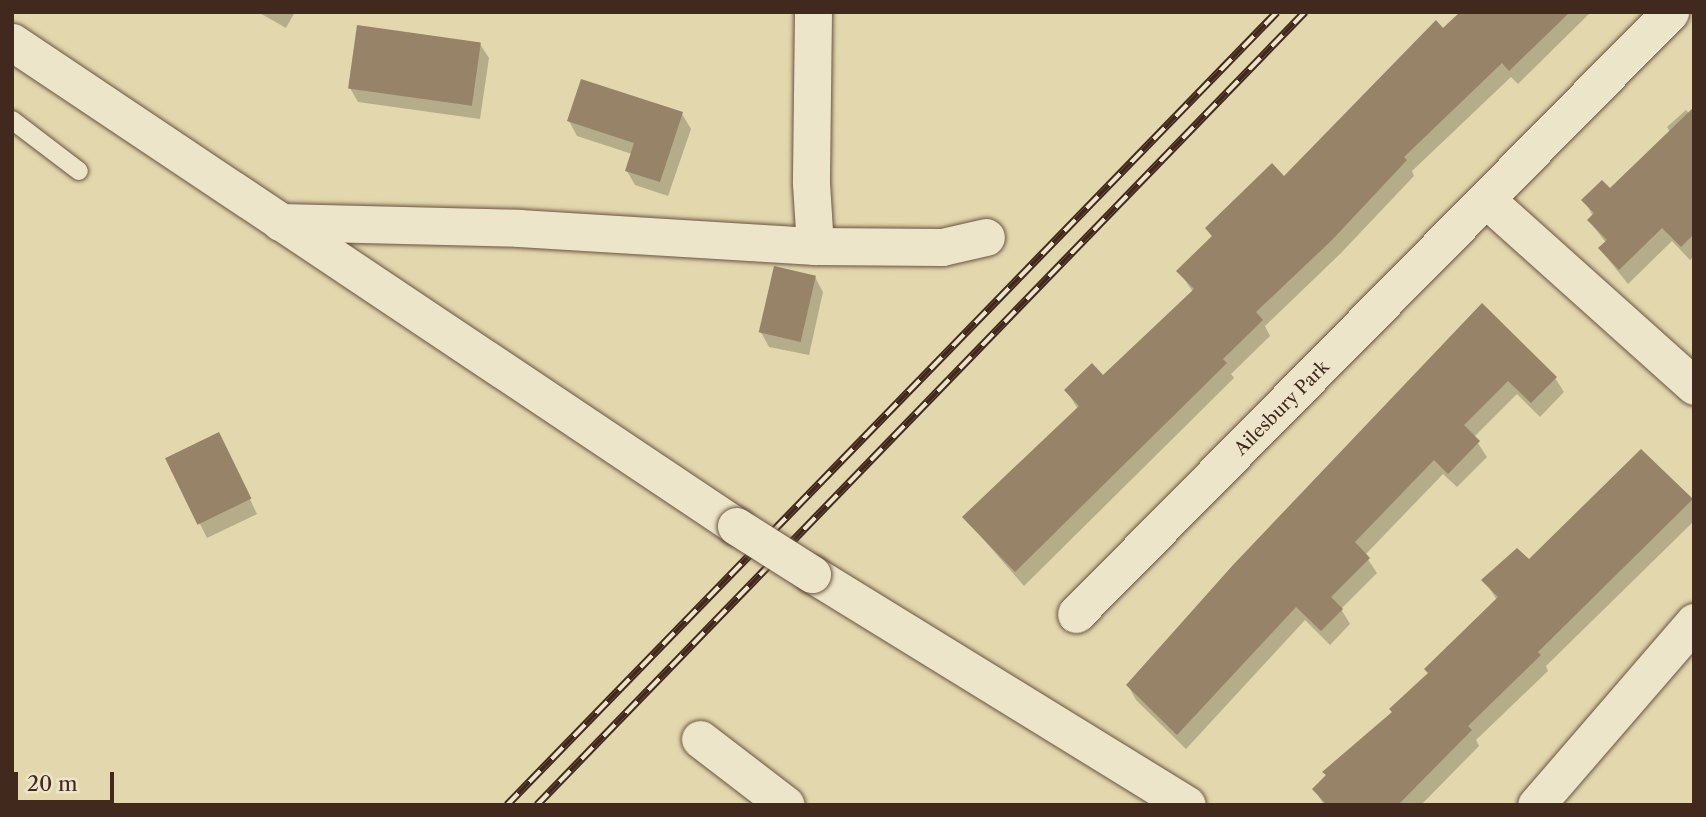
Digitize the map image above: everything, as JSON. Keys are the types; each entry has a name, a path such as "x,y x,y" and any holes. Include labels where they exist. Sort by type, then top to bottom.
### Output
{"street":[{"path":"813,12 811,183 815,246"},
{"name":"Ailesbury Park","path":"1076,614 1488,201 1670,12"},
{"path":"12,42 736,526 1187,805"},
{"path":"1488,201 1694,386"},
{"path":"280,222 519,228 815,246 942,247 986,237"},
{"path":"1536,805 1694,622"},
{"path":"700,739 786,805"}],"lane":[{"path":"13,122 79,171"}],"building":[{"path":"1460,12 1570,12 1509,71 1502,63 1404,157 1407,160 1332,240 1256,312 1263,320 1223,359 1227,363 1015,572 962,517 1079,406 1064,390 1092,363 1103,375 1194,289 1176,271 1212,236 1205,228 1272,163 1284,176 1436,20 1443,28"},
{"path":"357,25 481,42 472,106 348,88"},
{"path":"581,79 683,112 660,182 625,171 634,143 567,121"},
{"path":"1694,107 1694,234 1681,247 1662,228 1619,270 1598,248 1607,240 1587,220 1594,213 1581,200 1602,180 1610,188"},
{"path":"774,266 816,276 801,342 759,332"},
{"path":"1482,303 1557,377 1531,403 1508,381 1464,425 1480,441 1448,474 1434,460 1355,542 1370,558 1331,597 1343,609 1321,631 1296,607 1177,735 1126,685 1233,565"},
{"path":"219,432 251,499 198,525 165,458"},
{"path":"1641,449 1693,499 1538,652 1541,655 1468,726 1472,730 1398,805 1327,805 1312,789 1326,775 1322,772 1392,712 1389,709 1428,673 1424,669 1498,597 1481,580 1517,548 1529,559"}],"railway":[{"path":"507,805 1277,12"},
{"path":"537,805 1305,12"}]}
